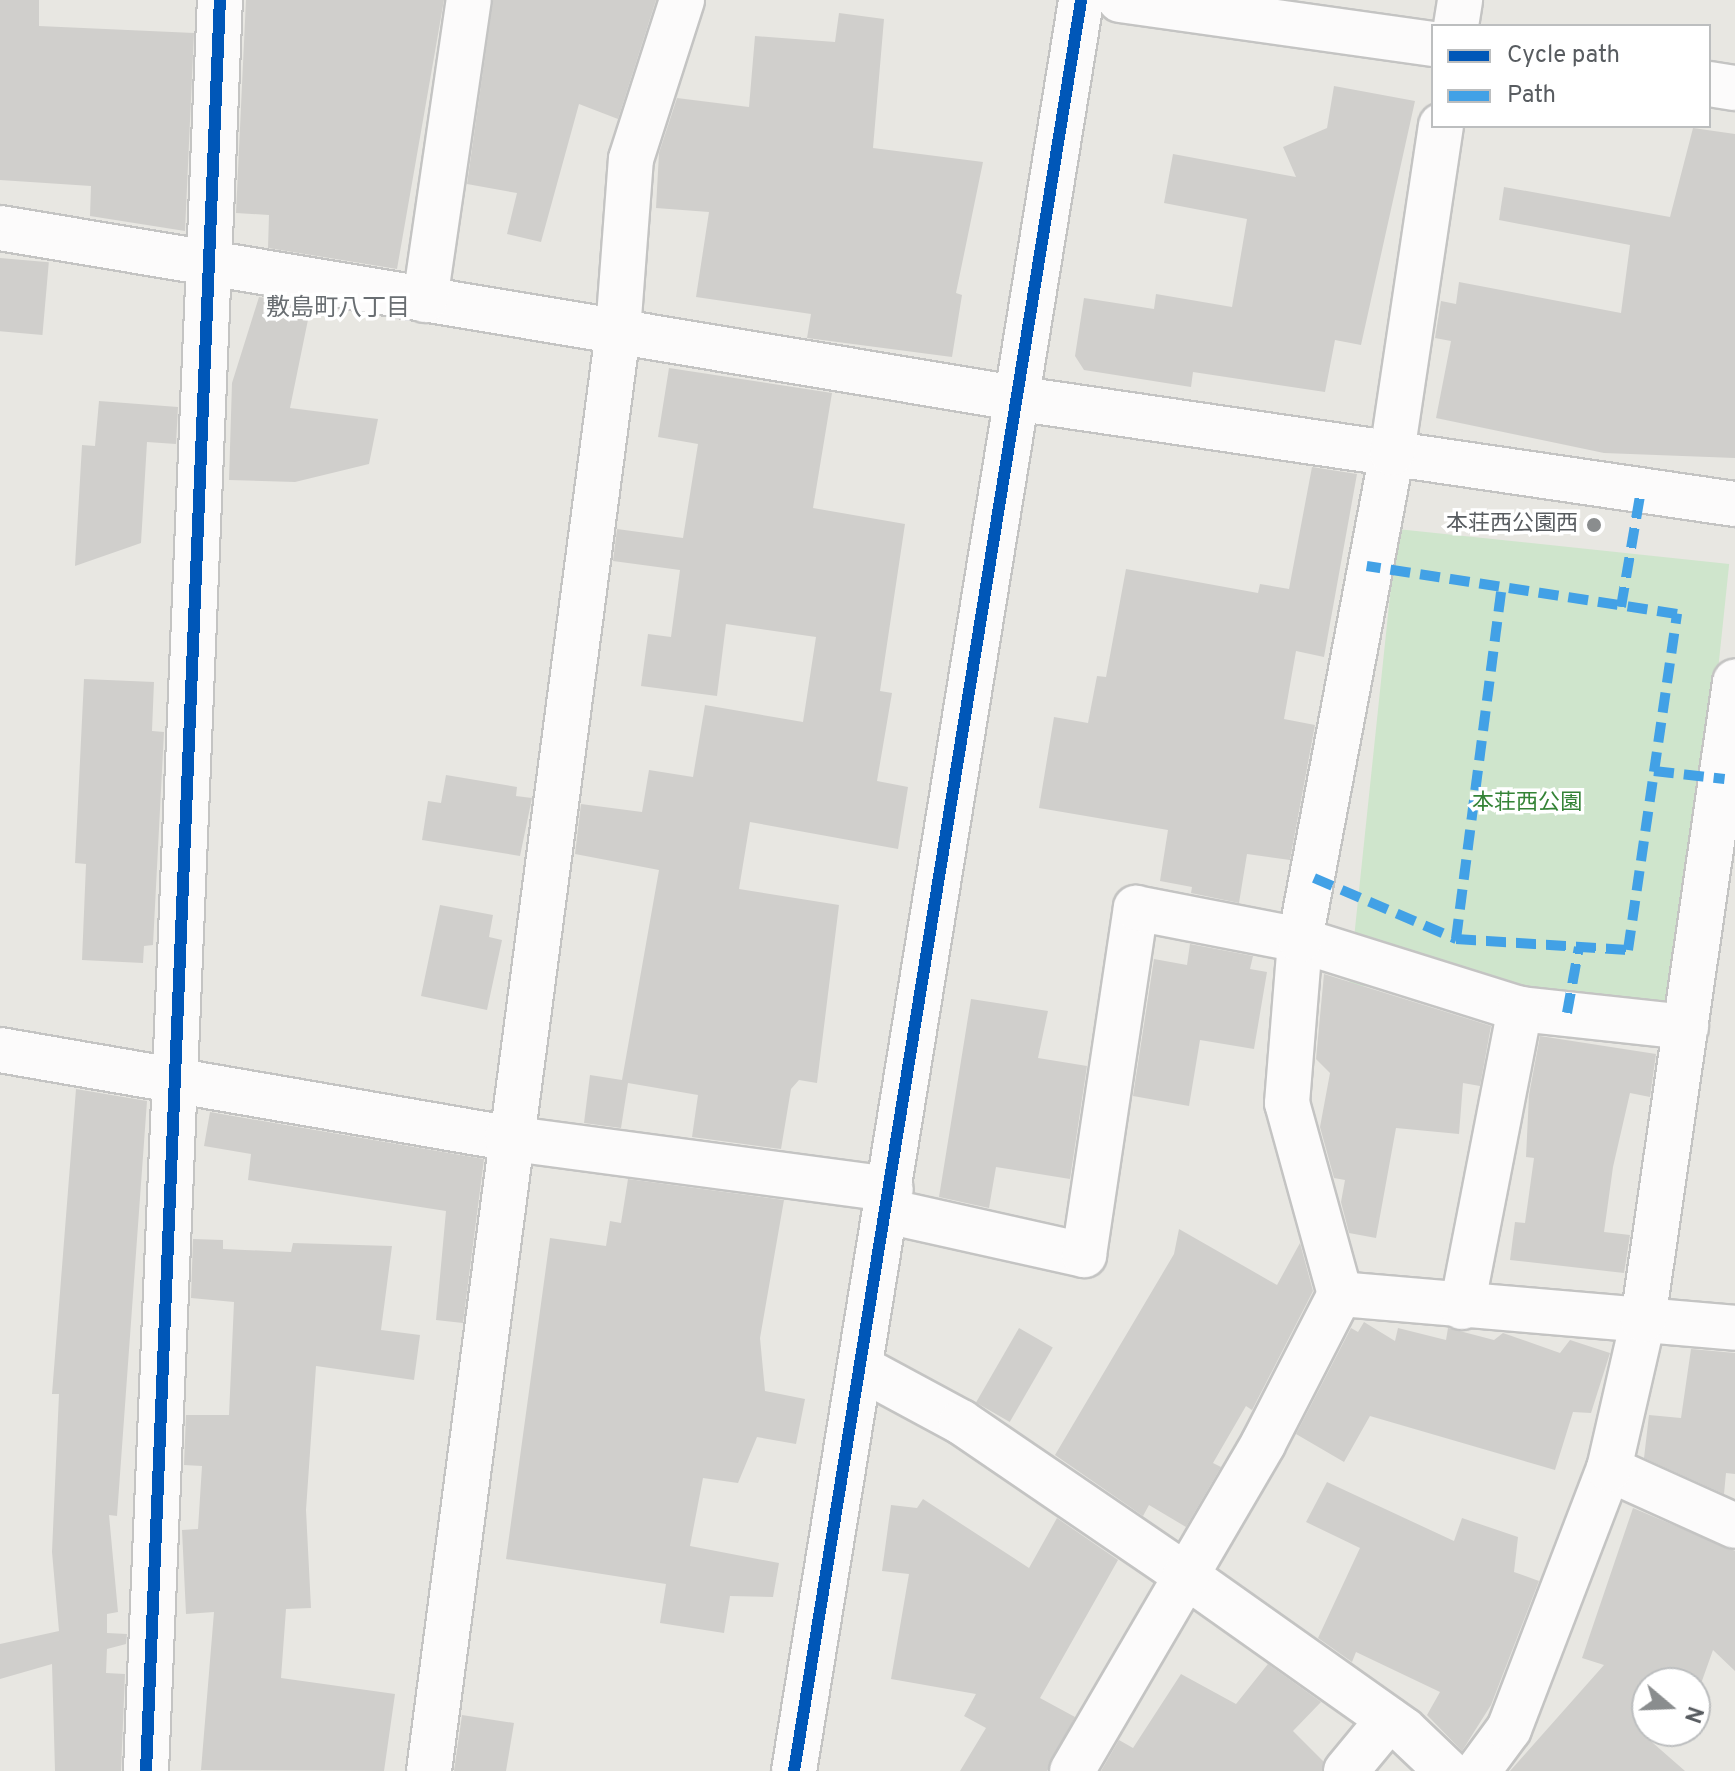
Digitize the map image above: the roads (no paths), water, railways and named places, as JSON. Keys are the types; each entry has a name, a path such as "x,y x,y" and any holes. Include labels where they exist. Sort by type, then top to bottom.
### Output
{"street":[{"path":"146,1771 178,1076 204,265 220,0"},
{"path":"425,300 469,0"},
{"path":"429,1771 507,1138 618,331 631,159 682,0"},
{"path":"794,1771 1021,399 1081,0"},
{"path":"1120,0 1431,44"},
{"path":"1456,24 1460,0"},
{"path":"1711,84 1735,88"},
{"path":"1072,1771 1185,1575 1340,1294 1287,1103 1300,940 1392,453 1441,128"},
{"path":"0,228 204,265 1021,399 1735,504"},
{"path":"1478,1771 1509,1729 1609,1469 1643,1320 1735,682"},
{"path":"0,1050 178,1076 507,1138 889,1200 1084,1255 1136,908 1300,940 1520,1009 1686,1027"},
{"path":"1462,1307 1520,1009"},
{"path":"1340,1294 1462,1307 1735,1328"},
{"path":"861,1368 961,1422 1185,1575 1389,1719 1447,1771"},
{"path":"1609,1469 1735,1526"},
{"path":"1346,1771 1389,1719"}],"place":[{"name":"本荘西公園西","path":"1594,525"}],"district":[{"name":"敷島町八丁目","path":"338,310"}],"park label":[{"name":"本荘西公園","path":"1527,804"}]}
